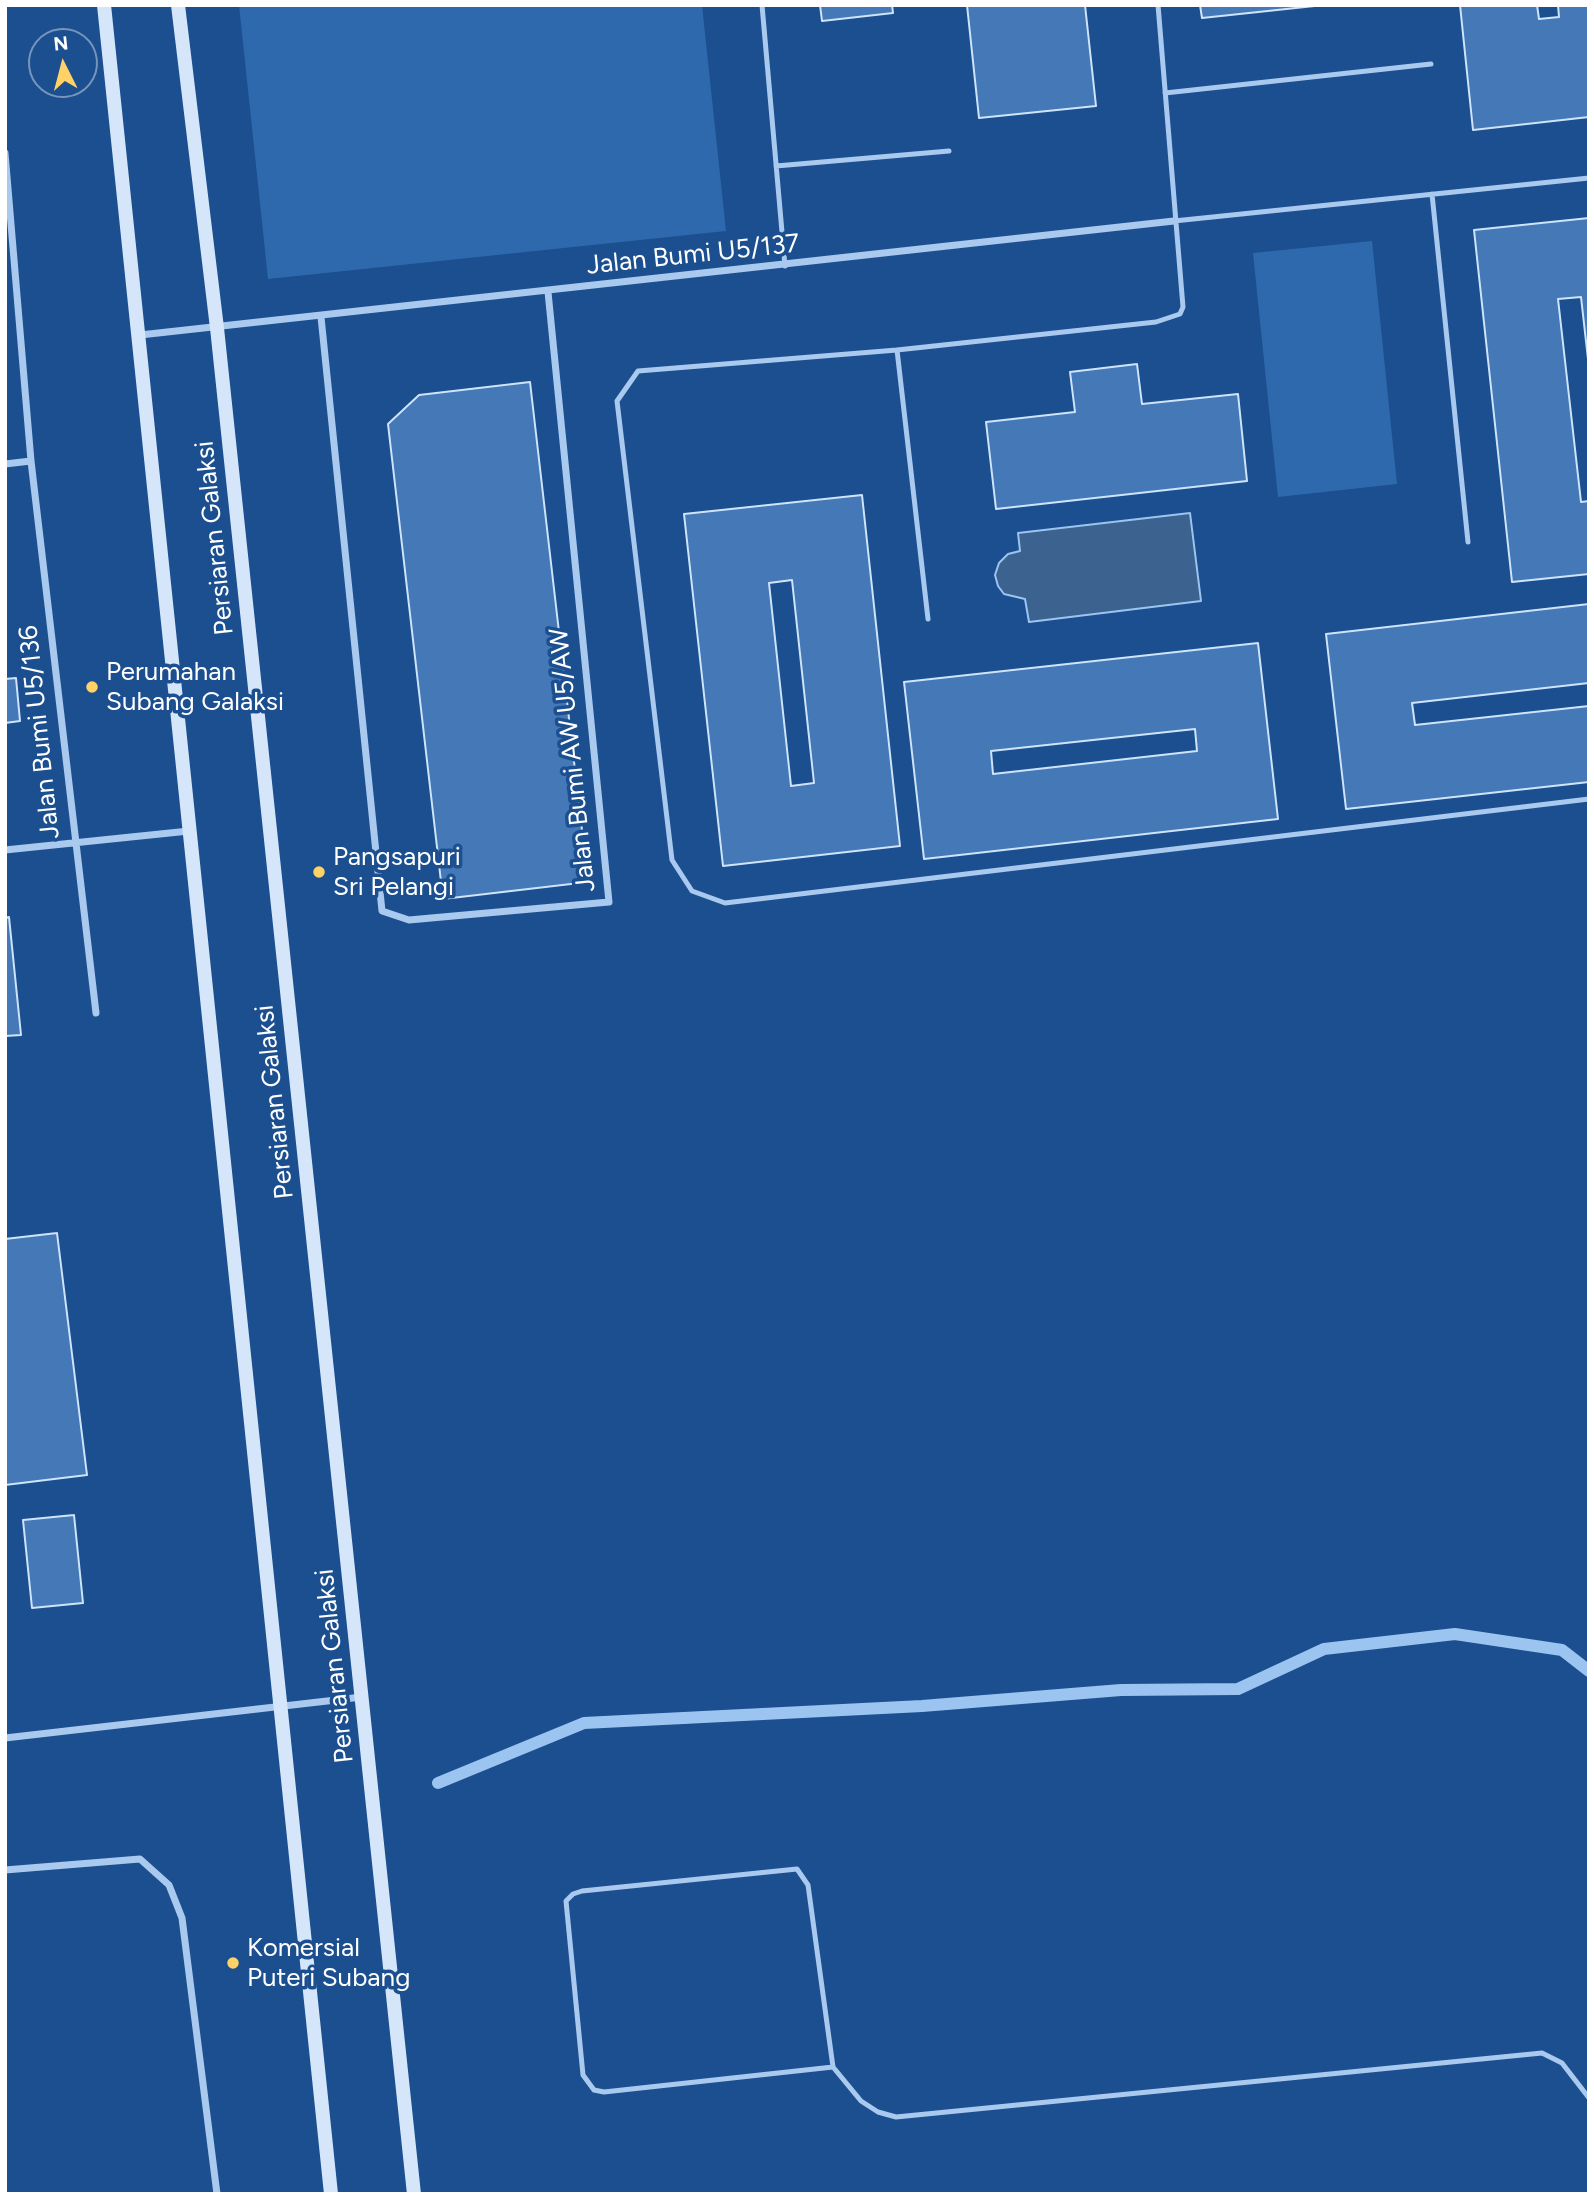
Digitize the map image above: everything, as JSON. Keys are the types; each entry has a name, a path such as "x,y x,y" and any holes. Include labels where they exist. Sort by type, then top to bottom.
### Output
{"main road":[{"name":"Persiaran Galaksi","path":"104,5 192,830 279,1706 331,2194"},
{"name":"Persiaran Galaksi","path":"178,5 217,328 414,2194"}],"street":[{"name":"Jalan Bumi U5/136","path":"5,153 31,461 96,1013"},
{"name":"Jalan Bumi U5/137","path":"140,335 1174,221"},
{"name":"Jalan Bumi AW U5/AW","path":"321,317 382,911 409,920 609,902 548,292"},
{"path":"5,464 31,461"},
{"path":"5,850 192,830"},
{"path":"5,1738 363,1697"},
{"path":"5,1870 140,1859 169,1885 182,1918 217,2194"}],"lane":[{"path":"762,5 785,266"},
{"path":"1158,5 1183,307 1180,314 1156,323 897,350 638,371 617,401 672,860 692,891 725,903 1589,799"},
{"path":"1165,93 1431,64"},
{"path":"776,166 949,151"},
{"path":"1174,221 1589,178"},
{"path":"1432,194 1468,542"},
{"path":"897,350 928,619"},
{"path":"833,2067 604,2092 594,2090 583,2075 566,1901 573,1894 582,1891 797,1869 808,1885 833,2067 861,2101 878,2112 896,2117 1542,2053 1562,2063 1589,2098"}],"shaded area":[{"path":"239,5 702,5 726,231 268,279"},
{"path":"1372,241 1397,484 1278,497 1253,253"},
{"path":"1190,513 1201,601 1029,622 1025,599 1004,594 998,586 995,575 999,563 1008,554 1020,551 1018,533"}],"building":[{"path":"820,5 892,5 893,13 822,21"},
{"path":"967,5 1085,5 1096,106 979,118"},
{"path":"1200,5 1324,5 1202,18"},
{"path":"1460,5 1537,5 1539,19 1559,17 1558,5 1589,5 1589,117 1473,130"},
{"path":"1589,218 1589,368 1581,297 1558,299 1581,502 1589,501 1589,574 1512,582 1474,230"},
{"path":"1137,364 1142,404 1238,394 1247,481 996,509 986,422 1075,412 1070,372"},
{"path":"530,382 588,882 443,899 388,424 419,395"},
{"path":"862,495 900,846 723,866 684,514","holes":["792,580 814,783 791,786 769,583"]},
{"path":"1589,604 1589,683 1412,703 1415,725 1589,706 1589,782 1346,809 1326,634"},
{"path":"1258,643 1278,819 924,859 904,682","holes":["1195,729 1197,751 993,774 991,751"]},
{"path":"16,678 20,721 5,723 5,679"},
{"path":"9,917 21,1035 5,1036 5,918"},
{"path":"57,1233 87,1475 5,1485 5,1239"},
{"path":"74,1515 83,1603 32,1608 23,1520"}],"waterway":[{"path":"438,1783 584,1723 922,1706 1121,1690 1238,1689 1324,1649 1455,1634 1562,1650 1589,1671"}],"place":[{"name":"Perumahan Subang Galaksi","path":"92,687"},
{"name":"Pangsapuri Sri Pelangi","path":"319,872"},
{"name":"Komersial Puteri Subang","path":"233,1963"}]}
